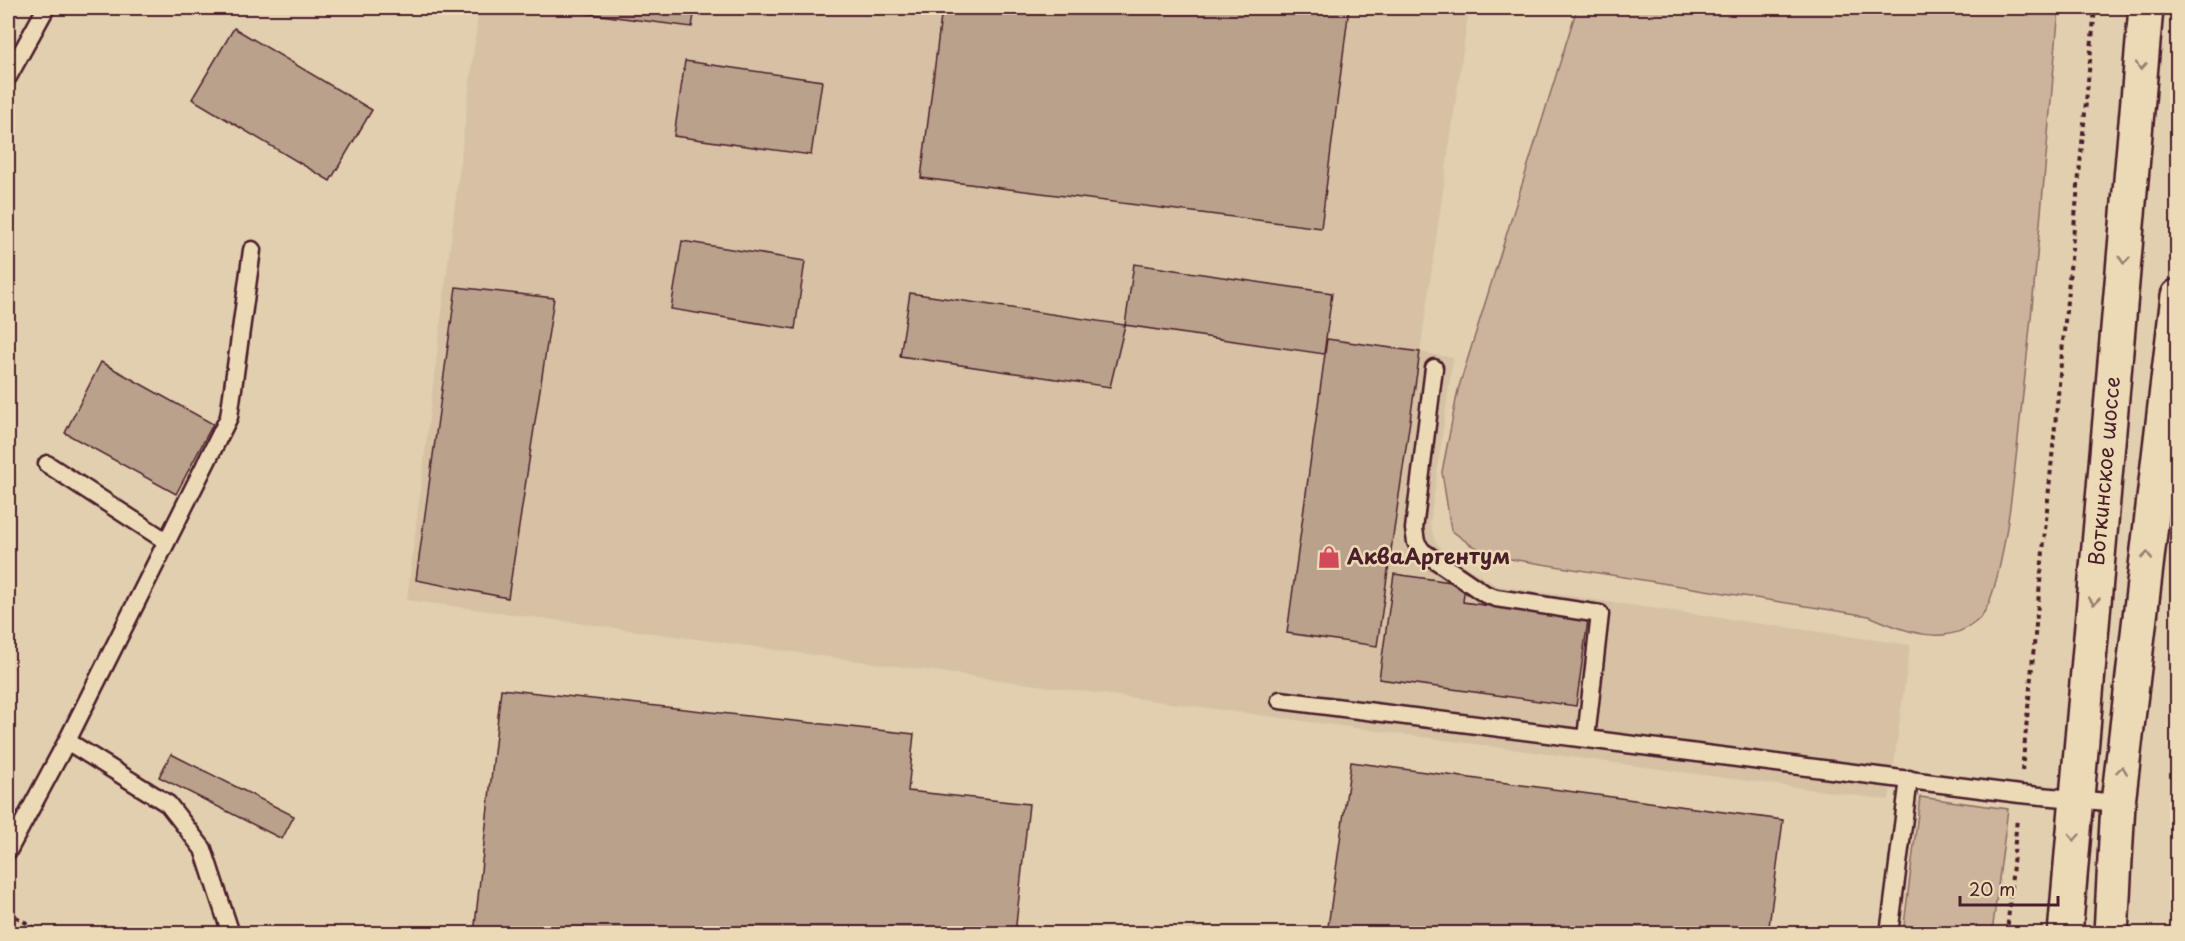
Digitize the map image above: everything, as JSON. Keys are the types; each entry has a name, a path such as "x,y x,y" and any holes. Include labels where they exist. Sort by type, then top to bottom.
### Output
{"main road":[{"name":"Воткинское шоссе","path":"2065,933 2146,8"},
{"path":"2111,933 2118,803 2178,296"}],"lane":[{"path":"8,77 46,8"},
{"path":"8,851 67,741 229,417 252,250"},
{"path":"1434,368 1414,529 1416,542 1422,551 1485,594 1600,614 1586,738"},
{"path":"47,464 166,541"},
{"path":"1280,700 2020,794 2118,803"},
{"path":"67,741 168,804 203,849 231,933"},
{"path":"1889,933 1909,779"}],"path":[{"path":"2007,933 2095,8"},
{"path":"8,912 45,933"}],"shaded area":[{"path":"479,8 1469,8 1420,352 1453,358 1430,523 1435,541 1448,556 1498,586 1910,645 1889,800 407,600"},
{"path":"1577,8 2059,8 2031,317 2007,525 2002,556 1988,605 1979,619 1967,628 1939,635 1925,634 1896,627 1869,616 1498,557 1471,545 1451,530 1442,472 1458,390"},
{"path":"1920,797 2008,809 1992,933 1903,933"}],"building":[{"path":"578,8 695,8 692,27 577,12"},
{"path":"942,8 1349,8 1321,228 921,178"},
{"path":"234,28 372,110 330,181 192,99"},
{"path":"685,61 822,81 811,155 674,136"},
{"path":"682,241 805,261 795,329 671,309"},
{"path":"1134,264 1332,293 1324,354 1125,325"},
{"path":"456,287 554,298 508,598 416,580"},
{"path":"910,293 1125,325 1110,387 900,356"},
{"path":"1327,339 1420,352 1377,646 1287,633"},
{"path":"101,362 213,424 176,494 65,433"},
{"path":"1394,574 1465,584 1463,602 1588,620 1576,706 1379,679"},
{"path":"501,689 914,734 908,791 1029,804 1015,934 474,934"},
{"path":"171,754 294,816 282,839 159,777"},
{"path":"1351,762 1783,820 1768,934 1327,934"},
{"path":"1151,929 1187,934 1150,934"}],"place":[{"name":"АкваАргентум","path":"1329,557"}]}
